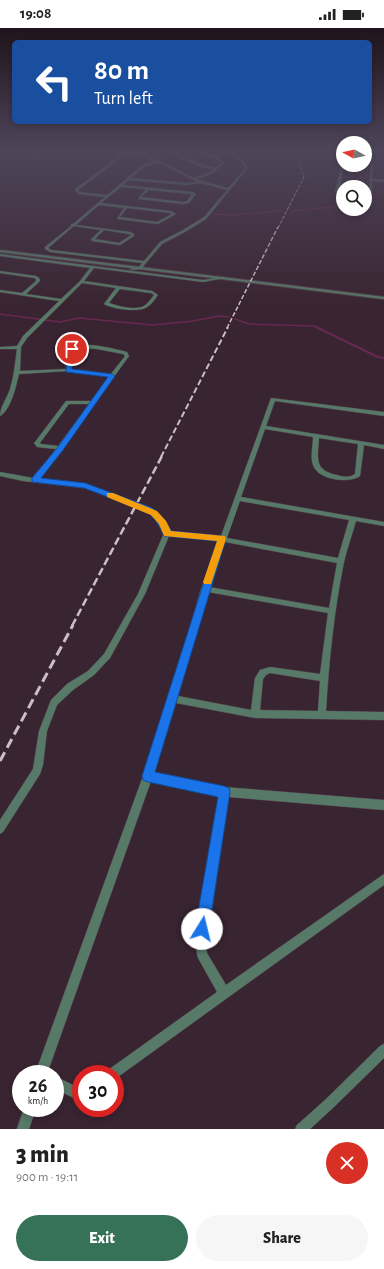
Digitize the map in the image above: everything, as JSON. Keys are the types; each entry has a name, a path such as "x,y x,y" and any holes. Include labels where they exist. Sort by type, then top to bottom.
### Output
{"street":[{"path":"122,270 140,268 161,243 205,218 217,202"},
{"path":"126,208 118,218 158,223 174,214 171,212 98,204 46,247 46,249 144,262"},
{"path":"72,225 130,233 133,235 120,244 93,241 93,239 104,230"},
{"path":"0,251 94,267 203,281 223,278"},
{"path":"0,255 140,268 384,298"},
{"path":"0,414 4,410 17,373 19,347 25,337 81,282 94,267"},
{"path":"0,272 35,277 38,279 38,281 23,294"},
{"path":"81,282 119,287 152,292 156,295 146,306 142,308 134,309 106,304 119,287"},
{"path":"0,291 61,300"},
{"path":"0,348 19,347"},
{"path":"35,480 127,358 126,354 87,347 73,347 70,352 68,370"},
{"path":"17,373 68,370 112,376"},
{"path":"45,1065 148,776 173,699 205,589 273,399 384,414"},
{"path":"60,448 39,446 37,443 68,402 92,403"},
{"path":"264,427 384,446"},
{"path":"316,436 316,462 318,469 326,475 347,479 358,475 361,443"},
{"path":"0,474 85,486 154,513 163,523 168,534 140,594 107,656 91,673 70,687 54,703 43,731 37,771 0,829"},
{"path":"237,498 384,524"},
{"path":"322,715 324,678 332,611 341,560 353,518"},
{"path":"168,534 222,539 341,560"},
{"path":"205,589 332,611"},
{"path":"255,714 259,678 263,672 270,670 324,678"},
{"path":"173,699 255,714 384,716"},
{"path":"148,776 224,792 384,805"},
{"path":"224,792 201,941 202,954 224,993"},
{"path":"124,1065 384,879"},
{"path":"301,1129 384,1050"},
{"path":"23,1129 27,1117"}],"waterway":[{"path":"291,211 336,207"},
{"path":"213,214 232,215 282,211"},
{"path":"0,314 60,322 79,318 153,325 193,321 219,316 229,317"},
{"path":"235,319 249,324 316,327"},
{"path":"316,327 378,357 384,358"}],"railway":[{"path":"278,228 291,202"},
{"path":"227,328 278,227"},
{"path":"161,457 228,327"},
{"path":"72,626 162,456"},
{"path":"0,761 73,625"}],"slow traffic":[{"path":"110,495 114,498 147,509 154,513 163,523 168,534 222,539 207,582"}],"route":[{"path":"72,349 70,352 68,370 112,376 35,480 85,486 147,509 154,513 163,523 168,534 222,539 205,589 173,699 148,776 224,792 202,929"}]}
